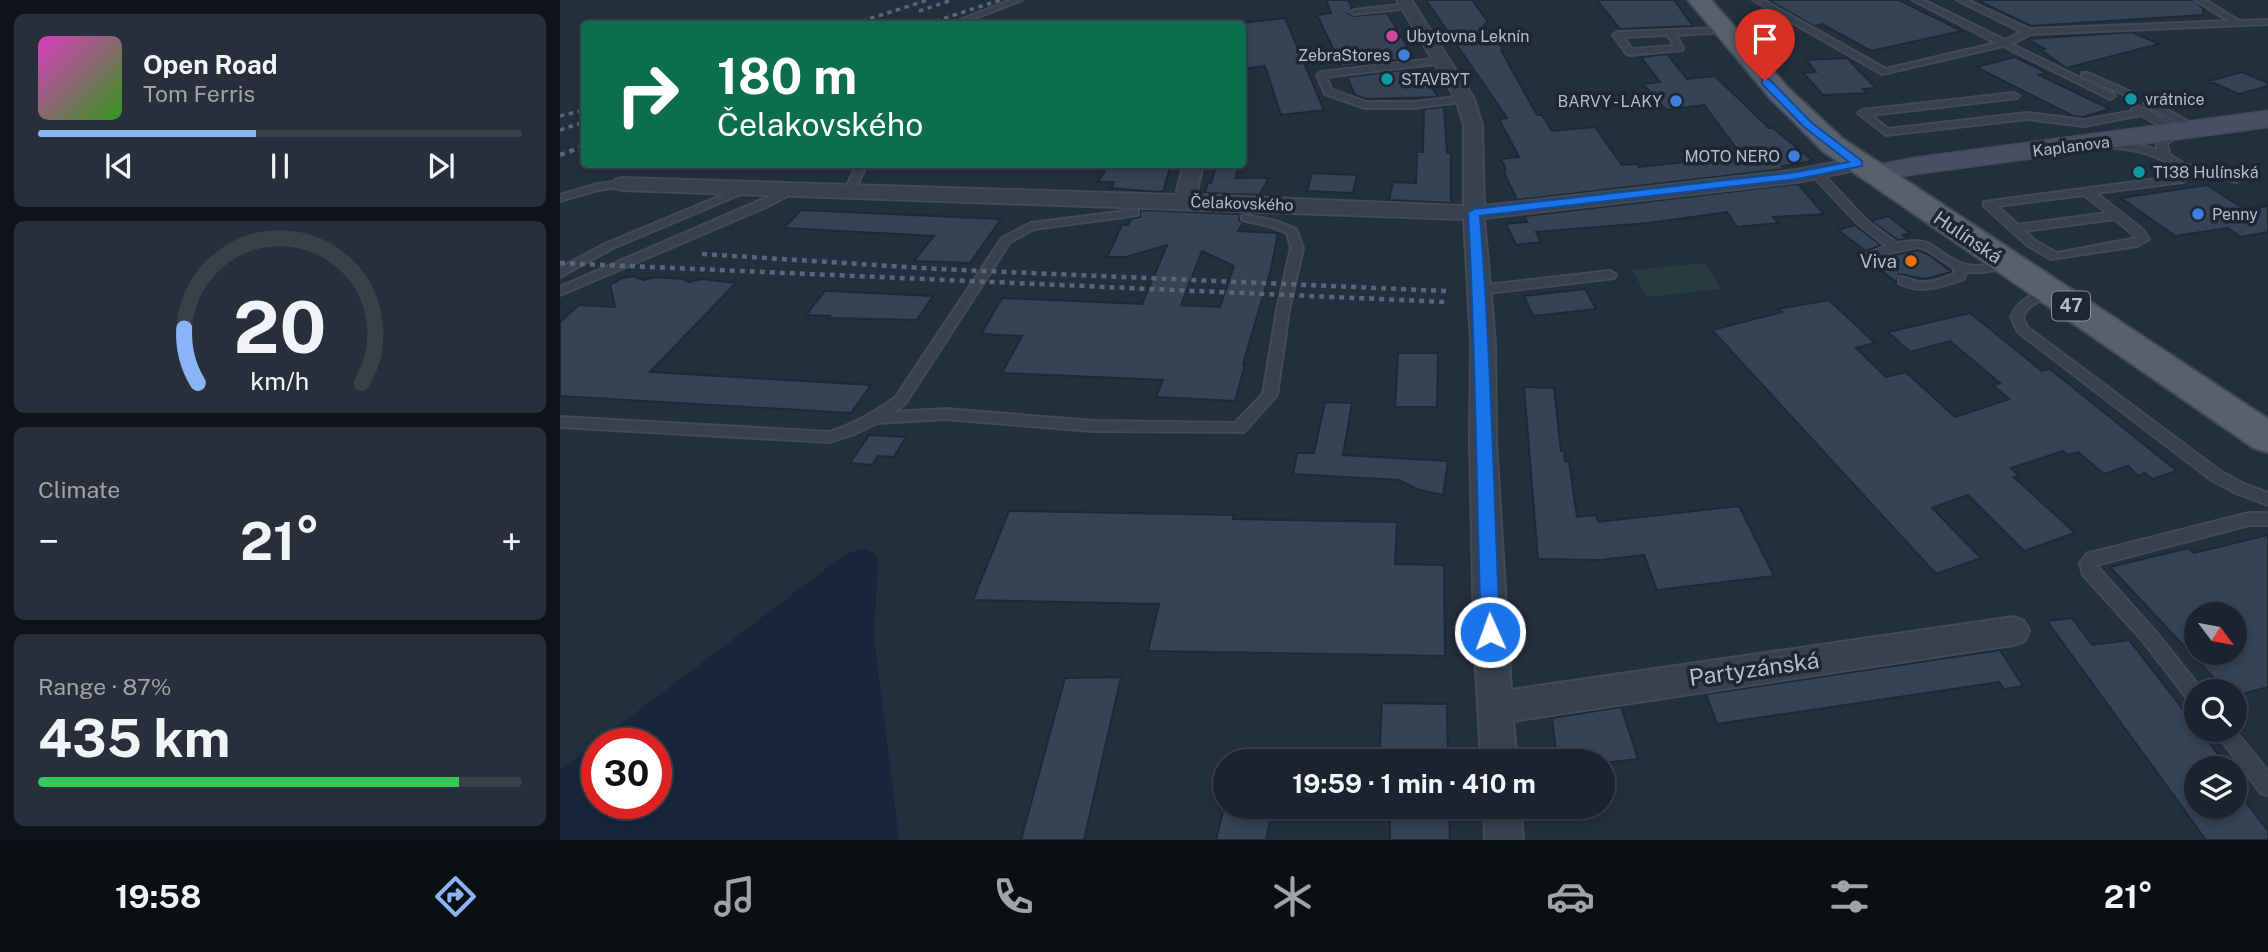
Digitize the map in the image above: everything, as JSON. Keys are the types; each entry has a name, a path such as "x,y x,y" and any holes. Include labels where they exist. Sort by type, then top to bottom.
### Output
{"main road":[{"name":"Hulínská","path":"1699,0 1765,81 1808,125 1866,169 2268,438"},
{"name":"Kaplanova","path":"1866,169 1914,166 2268,119"}],"street":[{"path":"1406,3 1465,99 1473,125 1490,632 1498,749"},
{"path":"1184,201 1193,168"},
{"name":"Čelakovského","path":"622,184 1184,201 1474,213 1866,169"},
{"name":"Partyzánská","path":"1496,708 2013,631"},
{"path":"1503,819 1504,840"}],"lane":[{"path":"962,21 1018,0"},
{"path":"1757,0 1885,72 2006,43 2029,32 2268,23"},
{"path":"1917,0 2110,96"},
{"path":"1961,0 2029,32"},
{"path":"2199,0 2239,24"},
{"path":"1354,12 1406,3"},
{"path":"1643,59 1635,58 1617,35 1724,30"},
{"path":"1670,57 1680,55 1671,33"},
{"path":"1630,52 1679,48"},
{"path":"2040,59 2126,92"},
{"path":"1441,61 1321,75 1328,92 1365,105 1413,105 1465,99"},
{"path":"2053,119 2013,96 1863,113 1886,132 2027,116 2080,123 2146,108 2186,130"},
{"path":"2133,107 2146,108 2186,130"},
{"path":"2166,157 2162,151 2162,143 2186,130"},
{"path":"2096,143 2144,150 2166,157 2182,167 2236,179"},
{"path":"2087,192 2139,232 2143,239 2137,243 2054,257 1988,204 2183,179 2187,174 2182,167"},
{"path":"850,190 860,168"},
{"path":"1816,173 1862,222 1895,247"},
{"path":"560,198 597,187 622,184"},
{"path":"560,273 609,246 744,189"},
{"path":"560,291 762,205 791,190"},
{"path":"560,422 830,437 852,431 900,401 1006,240 1031,226 1134,213"},
{"path":"2016,229 2117,215"},
{"path":"876,418 946,414 1093,426 1238,428 1270,395 1283,310 1297,248 1292,231 1272,223 1246,218"},
{"path":"1881,262 1872,254 1914,242 1926,244 1960,267 2009,265"},
{"path":"1903,280 1920,288 1959,276 1960,267"},
{"path":"1479,290 1610,275"},
{"path":"2050,293 2029,300 2022,306 2017,317 2022,329 2215,475 2268,499"},
{"path":"2184,681 2149,636 2089,570 2088,563 2094,558 2249,519 2268,519"},
{"path":"2233,742 2268,786"}],"green space":[{"path":"1705,263 1721,289 1647,297 1632,270"}],"water":[{"path":"862,548 878,558 874,638 899,840 560,840 560,770 581,754 581,819 672,819 672,728 616,728 843,556"}],"building":[{"path":"1326,0 1348,0 1352,8 1348,13 1353,16 1387,13 1414,58 1342,67 1317,15 1331,13"},
{"path":"1426,0 1472,0 1488,22 1484,25 1504,50 1501,50 1537,115 1542,115 1552,131 1595,127 1622,165 1637,164 1639,167 1742,156 1704,105 1666,110 1643,84 1660,82 1641,57 1667,54 1687,79 1715,76 1769,128 1773,128 1813,161 1782,166 1784,169 1517,200 1501,159 1519,157 1499,119 1507,118"},
{"path":"1597,0 1674,0 1693,26 1620,29"},
{"path":"1768,0 1899,0 1962,31 1871,51 1822,24 1814,26"},
{"path":"1977,0 2193,0 2203,8 2203,15 2031,26"},
{"path":"1285,18 1324,110 1281,115 1265,66 1246,68 1246,23"},
{"path":"2132,32 2159,44 2066,68 2041,50 2045,49 2027,39"},
{"path":"2015,57 2047,73 2039,75 2110,109 2083,117 2073,116 1976,67"},
{"path":"1847,58 1876,88 1863,89 1866,93 1823,95 1803,73 1816,72 1806,60"},
{"name":"STAVBYT","path":"1420,68 1438,97 1366,99 1355,95 1347,77"},
{"path":"2242,72 2268,83 2268,86 2239,94 2209,81"},
{"path":"1444,107 1447,153 1451,153 1451,203 1389,200 1393,182 1416,183 1417,152 1423,152 1424,109"},
{"path":"1107,168 1170,168 1163,192 1111,188 1114,182 1098,182"},
{"path":"1216,168 1239,168 1235,178 1269,178 1259,195 1205,193 1208,183 1211,183"},
{"path":"1312,173 1357,175 1353,193 1307,191"},
{"path":"1798,184 1824,214 1773,217 1778,223 1737,227 1727,212 1649,223 1536,232 1541,242 1516,245 1506,224 1527,222 1525,216"},
{"name":"Penny","path":"2207,185 2244,209 2268,206 2268,232 2241,237 2228,228 2175,236 2121,198"},
{"path":"801,210 1001,219 970,263 914,261 934,236 784,228"},
{"path":"1140,210 1241,214 1239,220 1243,223 1238,231 1278,233 1271,269 1235,401 1156,397 1163,380 1002,373 1022,336 981,334 1002,298 1142,304 1167,245 1126,257 1107,257 1122,225 1128,225 1131,219 1140,217","holes":["1202,251 1234,266 1220,307 1181,305"]},
{"path":"1888,216 1910,233 1903,235 1908,239 1898,240 1871,221"},
{"path":"1855,225 1881,245 1866,251 1838,230"},
{"path":"1918,250 1931,256 1951,272 1925,279 1899,274 1896,282 1877,267 1889,264 1885,257"},
{"path":"634,276 643,280 656,277 689,282 702,279 736,283 650,372 871,385 851,413 560,396 560,322 579,305 615,307 610,285 622,278"},
{"path":"1585,289 1596,309 1533,316 1524,296"},
{"path":"825,291 933,296 917,320 806,315"},
{"path":"1829,300 1875,343 1856,348 1886,377 1906,372 1955,417 2009,399 1993,385 2000,383 1950,341 1910,352 1888,332 1970,313 2042,371 2050,369 2177,471 2152,479 2145,473 2138,476 2128,466 2104,474 2078,452 2068,455 2063,451 2011,468 2019,476 2014,477 2075,533 2024,551 1968,495 1932,508 1981,558 1936,574 1712,330 1782,312 1778,309"},
{"path":"1398,353 1438,353 1437,407 1395,407"},
{"path":"1524,387 1554,388 1561,451 1564,451 1565,461 1569,461 1577,517 1596,515 1598,522 1739,506 1774,576 1657,590 1644,555 1600,560 1538,559"},
{"path":"1325,402 1352,403 1343,455 1448,461 1443,495 1419,490 1399,480 1293,474 1297,453 1314,453"},
{"path":"869,435 906,437 894,457 878,456 872,465 850,463"},
{"path":"1009,511 1234,515 1233,519 1397,522 1395,564 1444,565 1445,656 1148,651 1159,604 973,600"},
{"path":"2268,535 2268,687 2247,693 2247,679 2215,679 2202,665 2247,665 2247,602 2184,602 2184,646 2110,567 2189,548 2194,553"},
{"path":"2072,618 2092,645 2129,640 2184,710 2184,742 2209,742 2220,756 2184,756 2184,810 2047,621"},
{"path":"2000,650 2023,686 2004,689 1999,682 1717,724 1706,694"},
{"path":"1121,677 1084,840 1021,840 1065,678"},
{"path":"1382,703 1447,704 1448,749 1380,749"},
{"path":"1621,707 1638,759 1615,762 1615,749 1556,749 1552,718"},
{"path":"2247,804 2268,831 2268,840 2206,840 2191,819 2247,819"},
{"path":"1221,819 1270,819 1266,840 1216,840"},
{"path":"1390,819 1449,819 1450,840 1390,840"}],"railway":[{"path":"862,21 928,0"},
{"path":"919,11 952,0"},
{"path":"936,21 1000,0"},
{"path":"560,116 581,111"},
{"path":"560,130 581,123"},
{"path":"560,155 581,147"},
{"path":"702,254 938,269 1447,291"},
{"path":"560,263 1447,302"}],"place":[{"name":"Ubytovna Leknín","path":"1392,36"},
{"name":"ZebraStores","path":"1404,55"},
{"name":"STAVBYT","path":"1387,79"},
{"name":"vrátnice","path":"2131,99"},
{"name":"BARVY - LAKY","path":"1676,101"},
{"name":"MOTO NERO","path":"1794,156"},
{"name":"T138 Hulínská","path":"2139,172"},
{"name":"Penny","path":"2198,214"},
{"name":"Viva","path":"1911,261"}],"route":[{"path":"1490,632 1483,441 1483,342 1474,213 1797,176 1858,164 1808,125 1765,81"}]}
